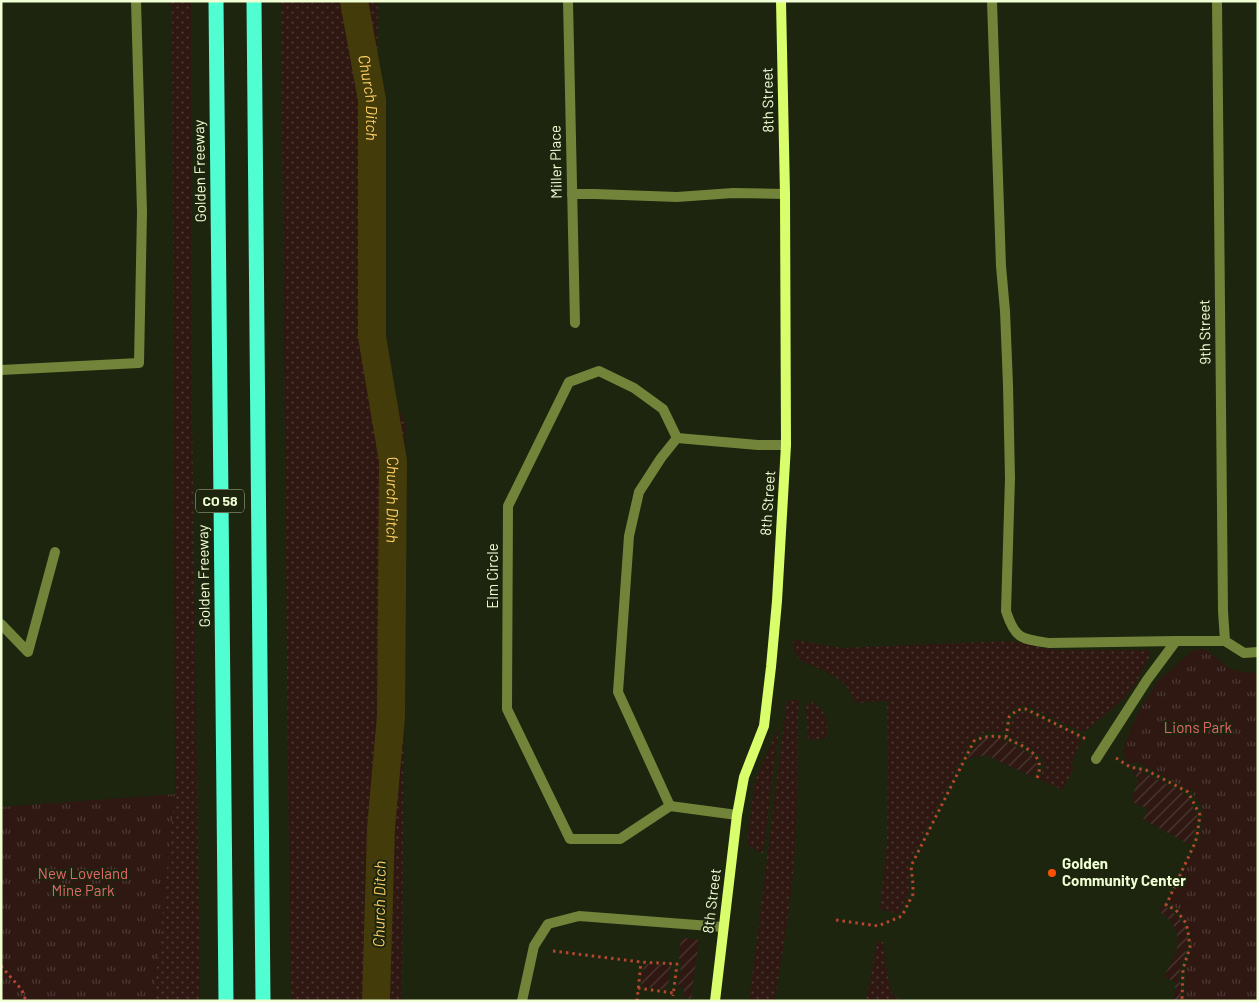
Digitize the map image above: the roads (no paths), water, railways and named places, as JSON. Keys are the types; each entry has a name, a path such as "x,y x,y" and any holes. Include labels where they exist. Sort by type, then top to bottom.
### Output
{"highway":[{"name":"Golden Freeway","path":"216,1 226,1001"},
{"name":"CO 58","path":"254,1 263,1001"}],"street":[{"path":"1,370 139,363 142,212 136,1"},
{"name":"Miller Place","path":"568,1 575,322"},
{"name":"8th Street","path":"715,1001 737,815 744,777 764,726 777,601 786,445 782,1"},
{"path":"992,1 1010,478 1006,611 1011,626 1019,636 1031,641 1049,643 1226,642 1244,653 1258,652"},
{"name":"9th Street","path":"1217,1 1224,612 1226,642"},
{"path":"572,194 677,197 733,193 785,194"},
{"name":"Elm Circle","path":"670,806 620,839 570,839 506,709 508,506 570,382 599,371 634,388 663,409 678,438"},
{"path":"737,815 670,806 618,692 629,536 639,492 661,458 678,438 758,445 786,445"},
{"path":"1,624 28,652 55,552"},
{"path":"1096,759 1176,641"},
{"path":"522,1001 533,948 548,924 579,916 723,927"}],"waterway":[{"name":"Church Ditch","path":"354,1 372,100 372,337 393,461 391,716 381,828 376,1001"}],"place":[{"name":"Golden Community Center","path":"1052,873"}],"park label":[{"name":"Lions Park","path":"1198,728"},
{"name":"New Loveland Mine Park","path":"83,882"}]}
